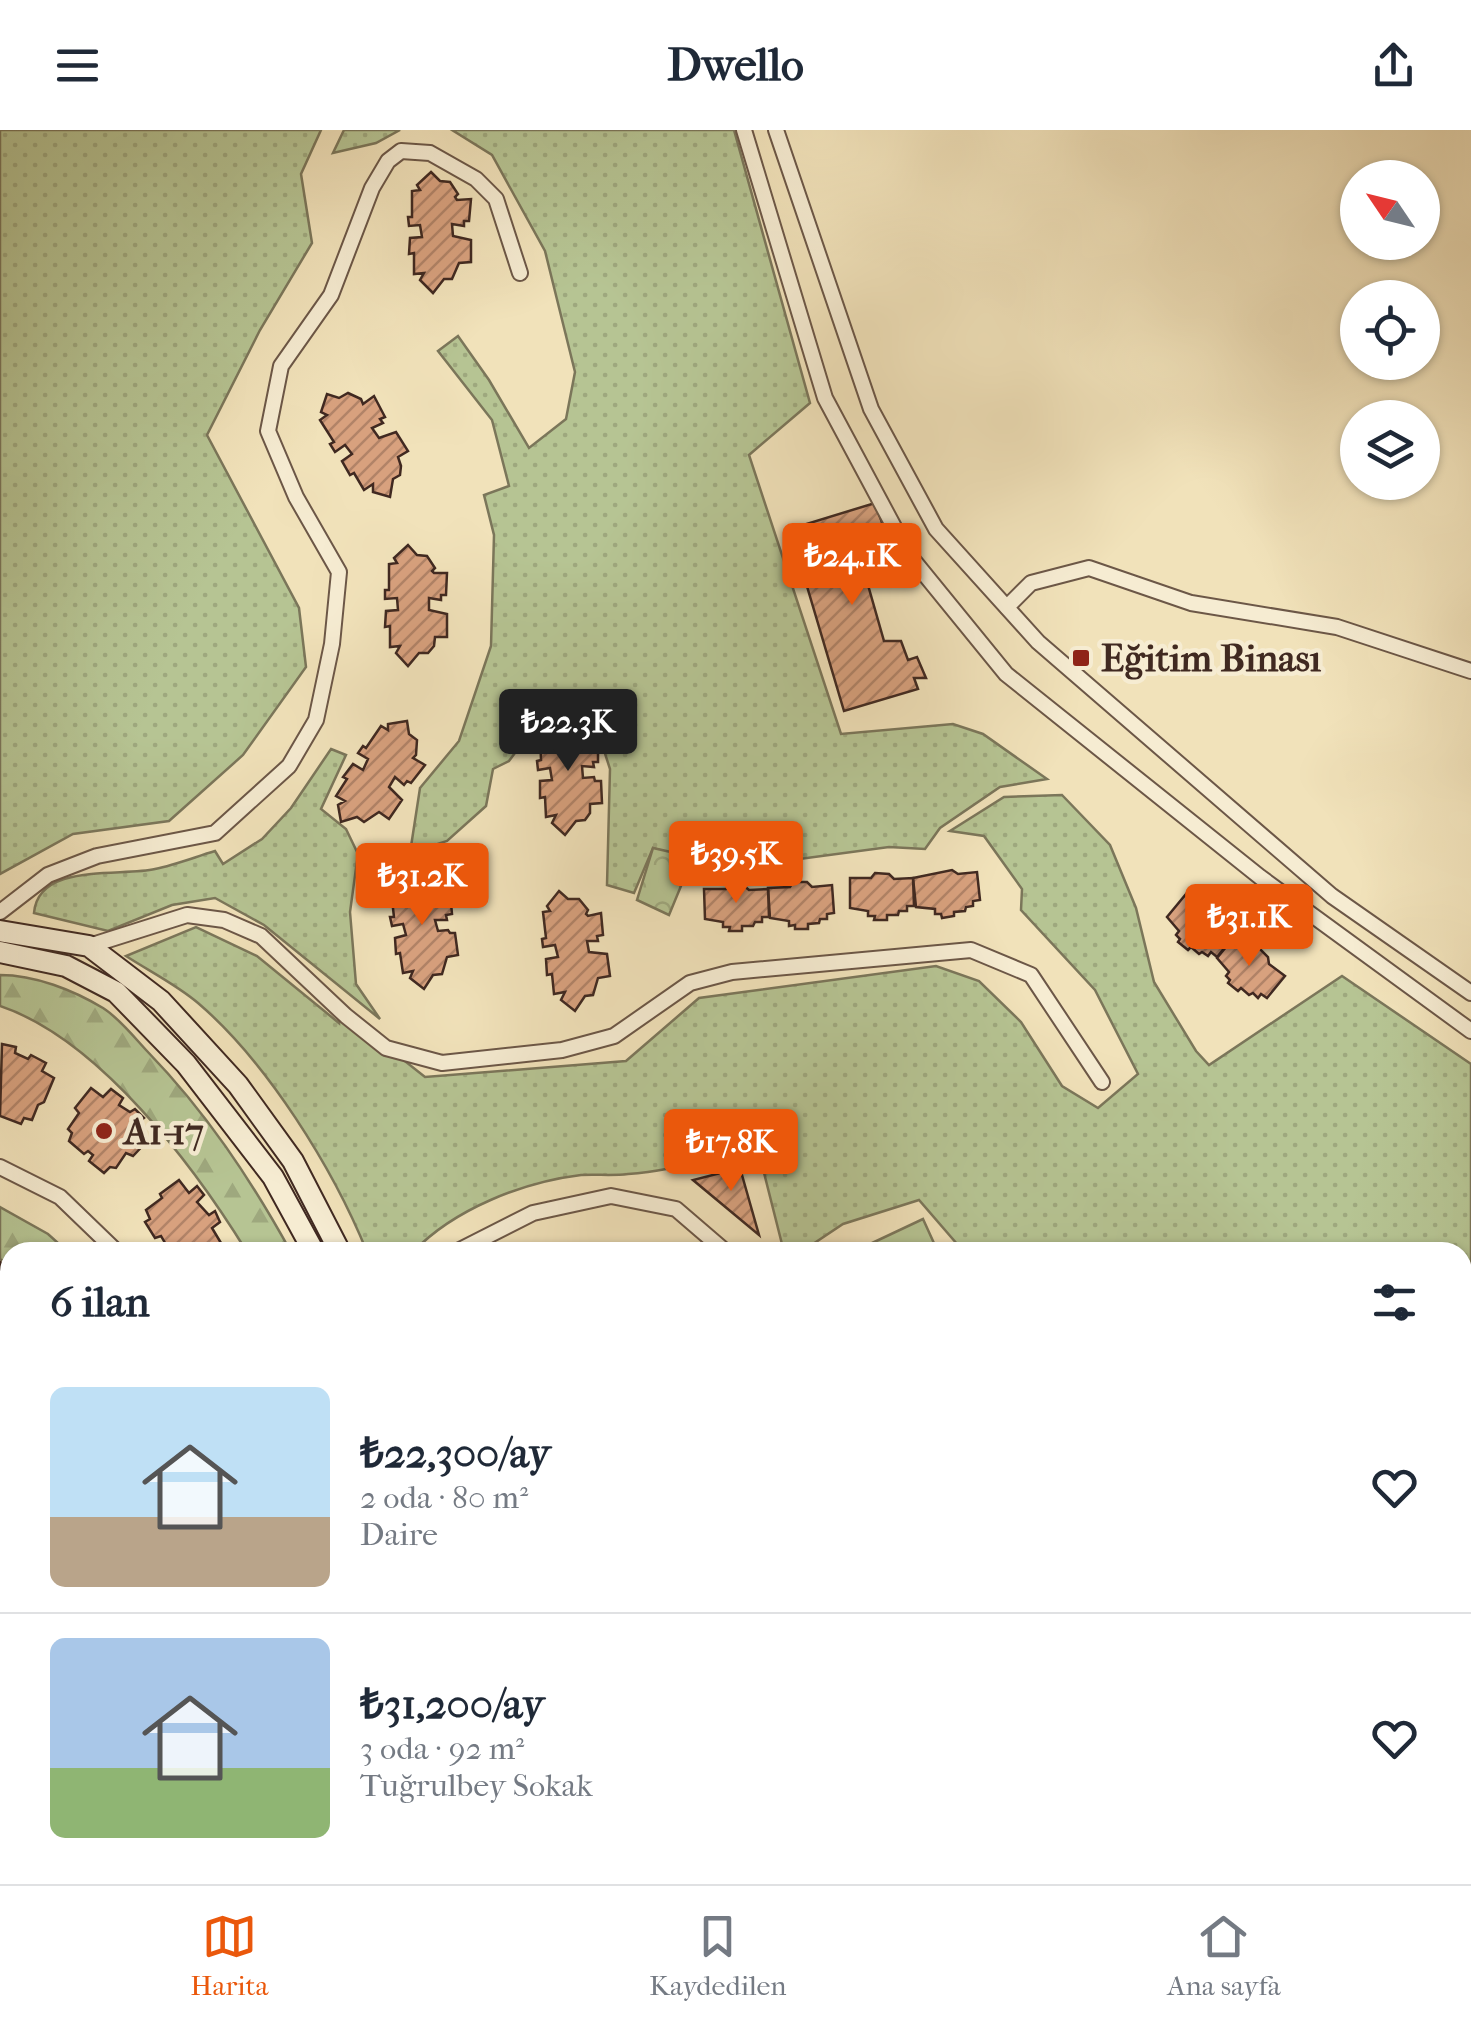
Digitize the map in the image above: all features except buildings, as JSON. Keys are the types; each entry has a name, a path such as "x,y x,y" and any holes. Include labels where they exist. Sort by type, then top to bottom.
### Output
{"street":[{"path":"744,130 824,398 909,555 1006,674 1260,878 1471,1032"},
{"path":"776,130 871,409 936,529 1038,642 1332,896 1471,993"},
{"path":"0,912 48,875 97,856 214,833 289,766 316,720 332,644 339,572 296,497 268,431 282,366 331,295 372,188 388,161 401,151 430,153 476,179 496,199 520,274"},
{"path":"1007,608 1031,582 1089,568 1191,603 1338,627 1471,671"},
{"path":"89,946 187,915 224,920 261,936 386,1048 442,1063 562,1050 614,1036 690,983 732,972 971,950 1031,975 1102,1082"},
{"path":"0,931 89,946 162,1000 238,1084 292,1161 335,1242"},
{"path":"0,952 66,966 116,992 186,1064 274,1177 309,1242"},
{"path":"0,1167 60,1198 106,1242"},
{"path":"476,1242 533,1213 612,1196 676,1209 714,1242"}],"green space":[{"path":"0,130 321,130 301,174 312,243 260,330 207,435 299,608 306,667 243,755 169,821 73,834 0,874"},
{"path":"344,130 400,130 376,143 333,153"},
{"path":"452,130 734,130 810,403 749,455 841,734 953,724 983,734 1047,779 1000,787 940,828 925,849 889,847 725,869 653,848 634,893 607,885 610,769 597,729 549,707 509,761 493,769 486,806 447,841 410,853 420,788 459,741 491,646 494,535 484,495 509,486 492,420 438,351 458,336 529,448 566,419 575,372 545,251 492,155"},
{"path":"331,749 346,755 321,809 346,829 358,854 350,912 356,984 380,1019 264,925 215,898 172,905 108,931 34,913 39,897 65,879 155,869 215,851 223,864 262,839 291,808"},
{"path":"1062,795 1110,845 1136,908 1154,982 1196,1051 1209,1065 1342,976 1471,1064 1471,1242 955,1242 919,1200 843,1224 816,1242 781,1242 758,1149 660,1170 581,1175 536,1184 469,1211 424,1242 363,1242 317,1152 249,1055 198,1003 126,956 196,927 257,956 339,1023 339,1009 425,1077 626,1061 699,998 936,966 979,981 1021,1022 1062,1086 1098,1108 1138,1074 1095,990 1021,910 1022,889 984,836 950,831 1004,797"},
{"path":"653,848 693,857 669,915 637,900"},
{"path":"0,975 27,978 66,990 103,1008 121,1022 208,1122 285,1242 241,1242 172,1145 108,1076 73,1046 0,1006"},
{"path":"0,1207 57,1242 0,1242"},
{"path":"923,1219 933,1242 874,1242"}],"place":[{"name":"Eğitim Binası","path":"1081,658"},
{"name":"A1-17","path":"104,1131"}]}
